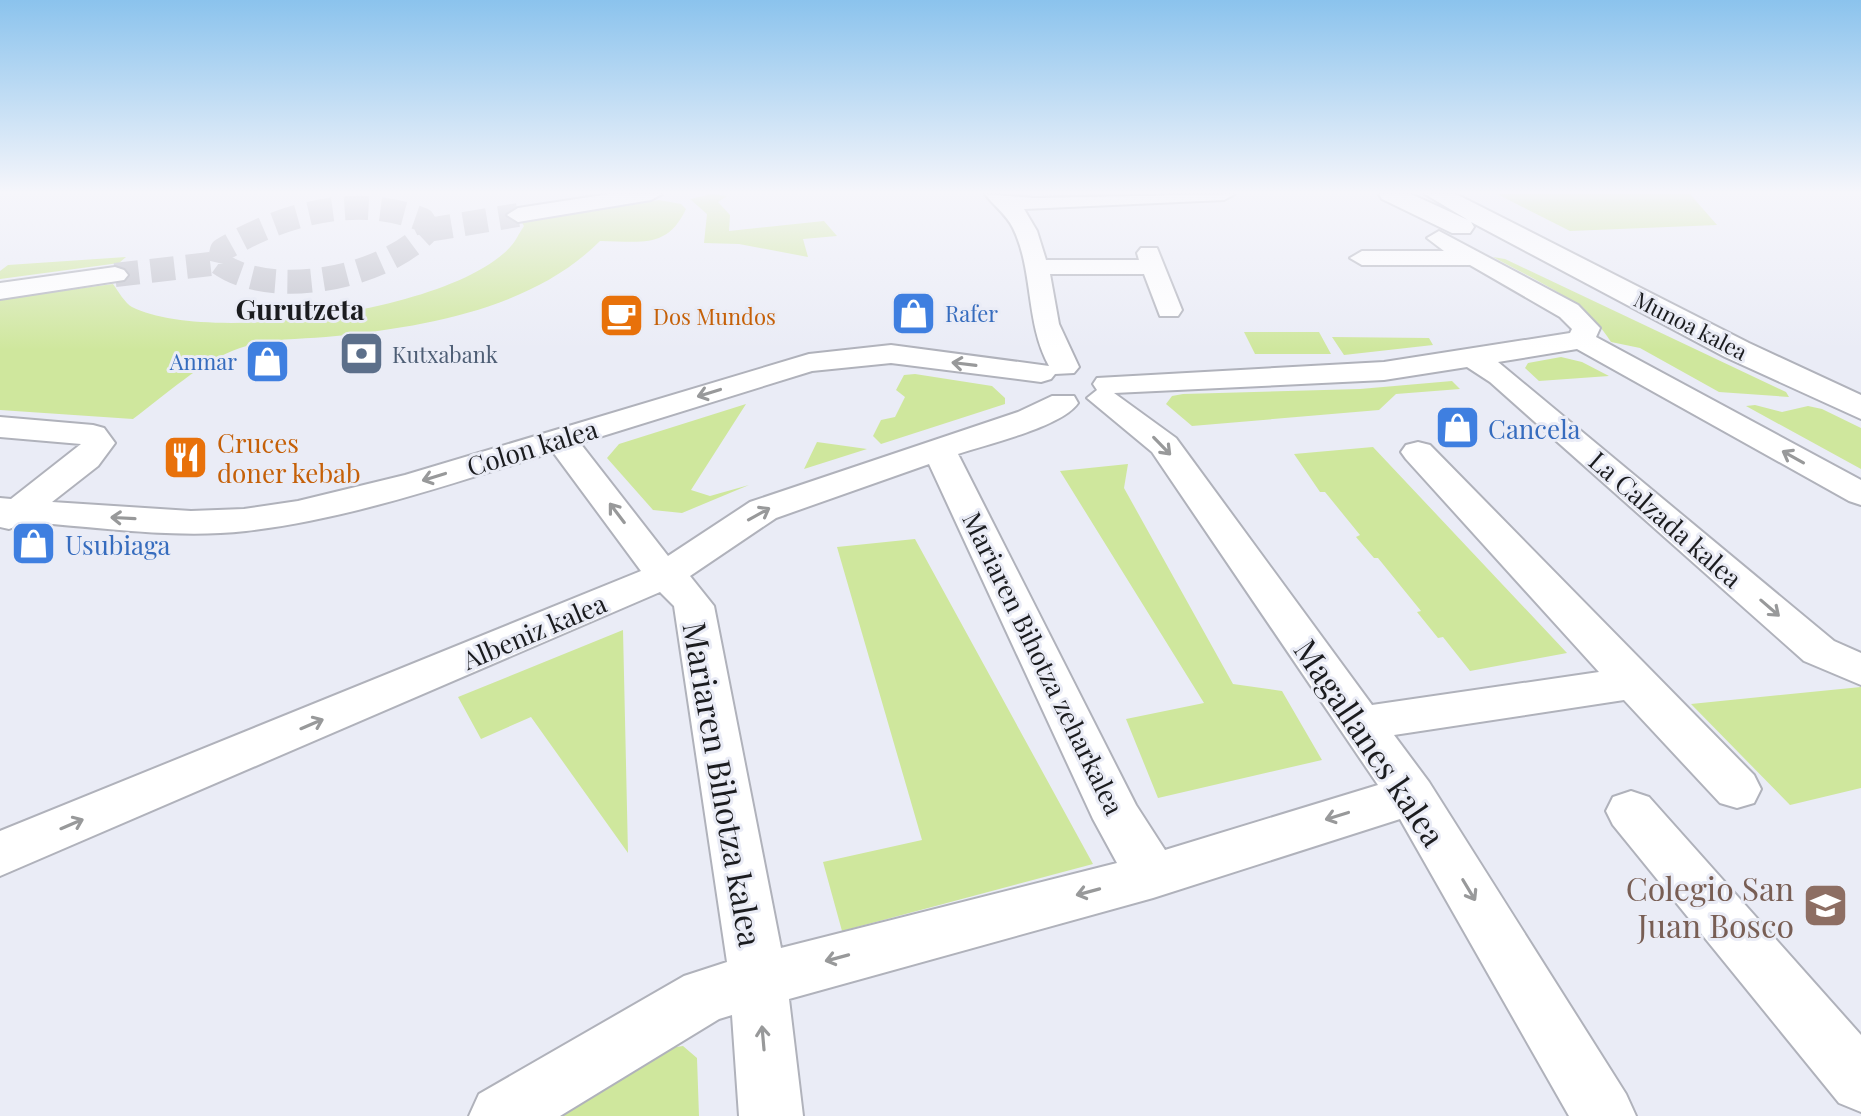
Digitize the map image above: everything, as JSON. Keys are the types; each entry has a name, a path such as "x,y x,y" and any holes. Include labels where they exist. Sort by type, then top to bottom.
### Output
{"main road":[{"path":"1502,246 1628,305 1737,350"},
{"name":"Munoa kalea","path":"1537,246 1737,350 1861,408"},
{"name":"Munoa kalea","path":"1561,246 1861,388"}],"street":[{"path":"1034,246 1052,370 1033,384 1035,390 1091,395 1384,371 1581,340 1861,494"},
{"path":"1456,246 1569,311 1586,328 1581,340"},
{"path":"1362,258 1478,257"},
{"path":"1037,267 1152,260 1169,310"},
{"path":"0,291 115,275"},
{"name":"Colon kalea","path":"6,514 191,522 244,520 298,512 416,483 809,363 891,354 1091,371 1091,395"},
{"name":"La Calzada kalea","path":"1475,359 1500,376 1819,651 1861,670"},
{"name":"Albeniz kalea","path":"0,854 680,574 763,510 1091,395"},
{"name":"Magallanes kalea","path":"1091,395 1164,445 1412,796 1604,1116"},
{"path":"0,427 93,435 99,443 86,459 6,514"},
{"name":"Mariaren Bihotza kalea","path":"560,439 680,574 694,606 758,979 771,1116"},
{"name":"Mariaren Bihotza zeharkalea","path":"939,449 1118,819 1153,876"},
{"path":"1418,452 1737,789"},
{"path":"1361,723 1634,683"},
{"path":"758,979 1153,876 1343,814 1412,796"},
{"path":"1631,811 1861,1081"},
{"name":"Mariaren Bihotza kalea","path":"501,1116 705,995 758,979"}],"green space":[{"path":"510,246 594,246 543,283 477,310 407,326 276,340 240,348 198,370 133,419 0,410 0,299 113,284 132,307 168,318 215,323 270,322 386,304 439,288 482,269"},
{"path":"750,246 805,246 808,257"},
{"path":"126,257 119,263 0,279 0,271 8,265"},
{"path":"1493,257 1505,259 1786,392 1789,397 1719,392 1640,348 1611,342 1601,327 1574,303"},
{"path":"1244,332 1319,332 1331,354 1255,354"},
{"path":"1332,337 1429,338 1433,345 1344,355"},
{"path":"1561,357 1582,362 1609,376 1539,381 1525,368 1528,363"},
{"path":"904,375 992,386 1005,398 1005,404 881,444 873,436 881,420 895,417 905,397 896,390"},
{"path":"1452,381 1460,389 1396,394 1379,410 1192,426 1166,404 1172,396 1183,394 1360,389"},
{"path":"746,404 691,490 710,496 749,485 682,513 653,510 607,458 619,444"},
{"path":"1755,405 1782,412 1808,406 1822,409 1861,428 1861,469 1746,406"},
{"path":"817,442 867,449 804,469"},
{"path":"1373,447 1567,653 1470,671 1443,637 1438,638 1417,612 1421,611 1378,558 1374,558 1356,537 1360,535 1325,492 1320,492 1294,454"},
{"path":"1128,464 1124,488 1233,684 1282,691 1322,760 1158,798 1126,719 1204,703 1060,471"},
{"path":"915,539 1093,864 842,931 823,862 922,840 837,547"},
{"path":"623,630 628,853 531,717 481,739 458,697"},
{"path":"1861,687 1861,788 1790,805 1691,704"},
{"path":"683,1046 697,1058 699,1116 550,1116 656,1050"}],"tunnel":[{"path":"219,263 222,250 229,246"},
{"path":"219,263 242,274 298,282 358,271 386,260 409,246"},
{"path":"115,275 219,263"}],"place":[{"name":"Rafer","path":"914,313"},
{"name":"Dos Mundos","path":"622,316"},
{"name":"Kutxabank","path":"361,354"},
{"name":"Anmar","path":"268,361"},
{"name":"Cancela","path":"1457,428"},
{"name":"Cruces doner kebab","path":"186,457"},
{"name":"Usubiaga","path":"34,544"},
{"name":"Colegio San Juan Bosco","path":"1825,905"}],"district":[{"name":"Gurutzeta","path":"300,308"}]}
